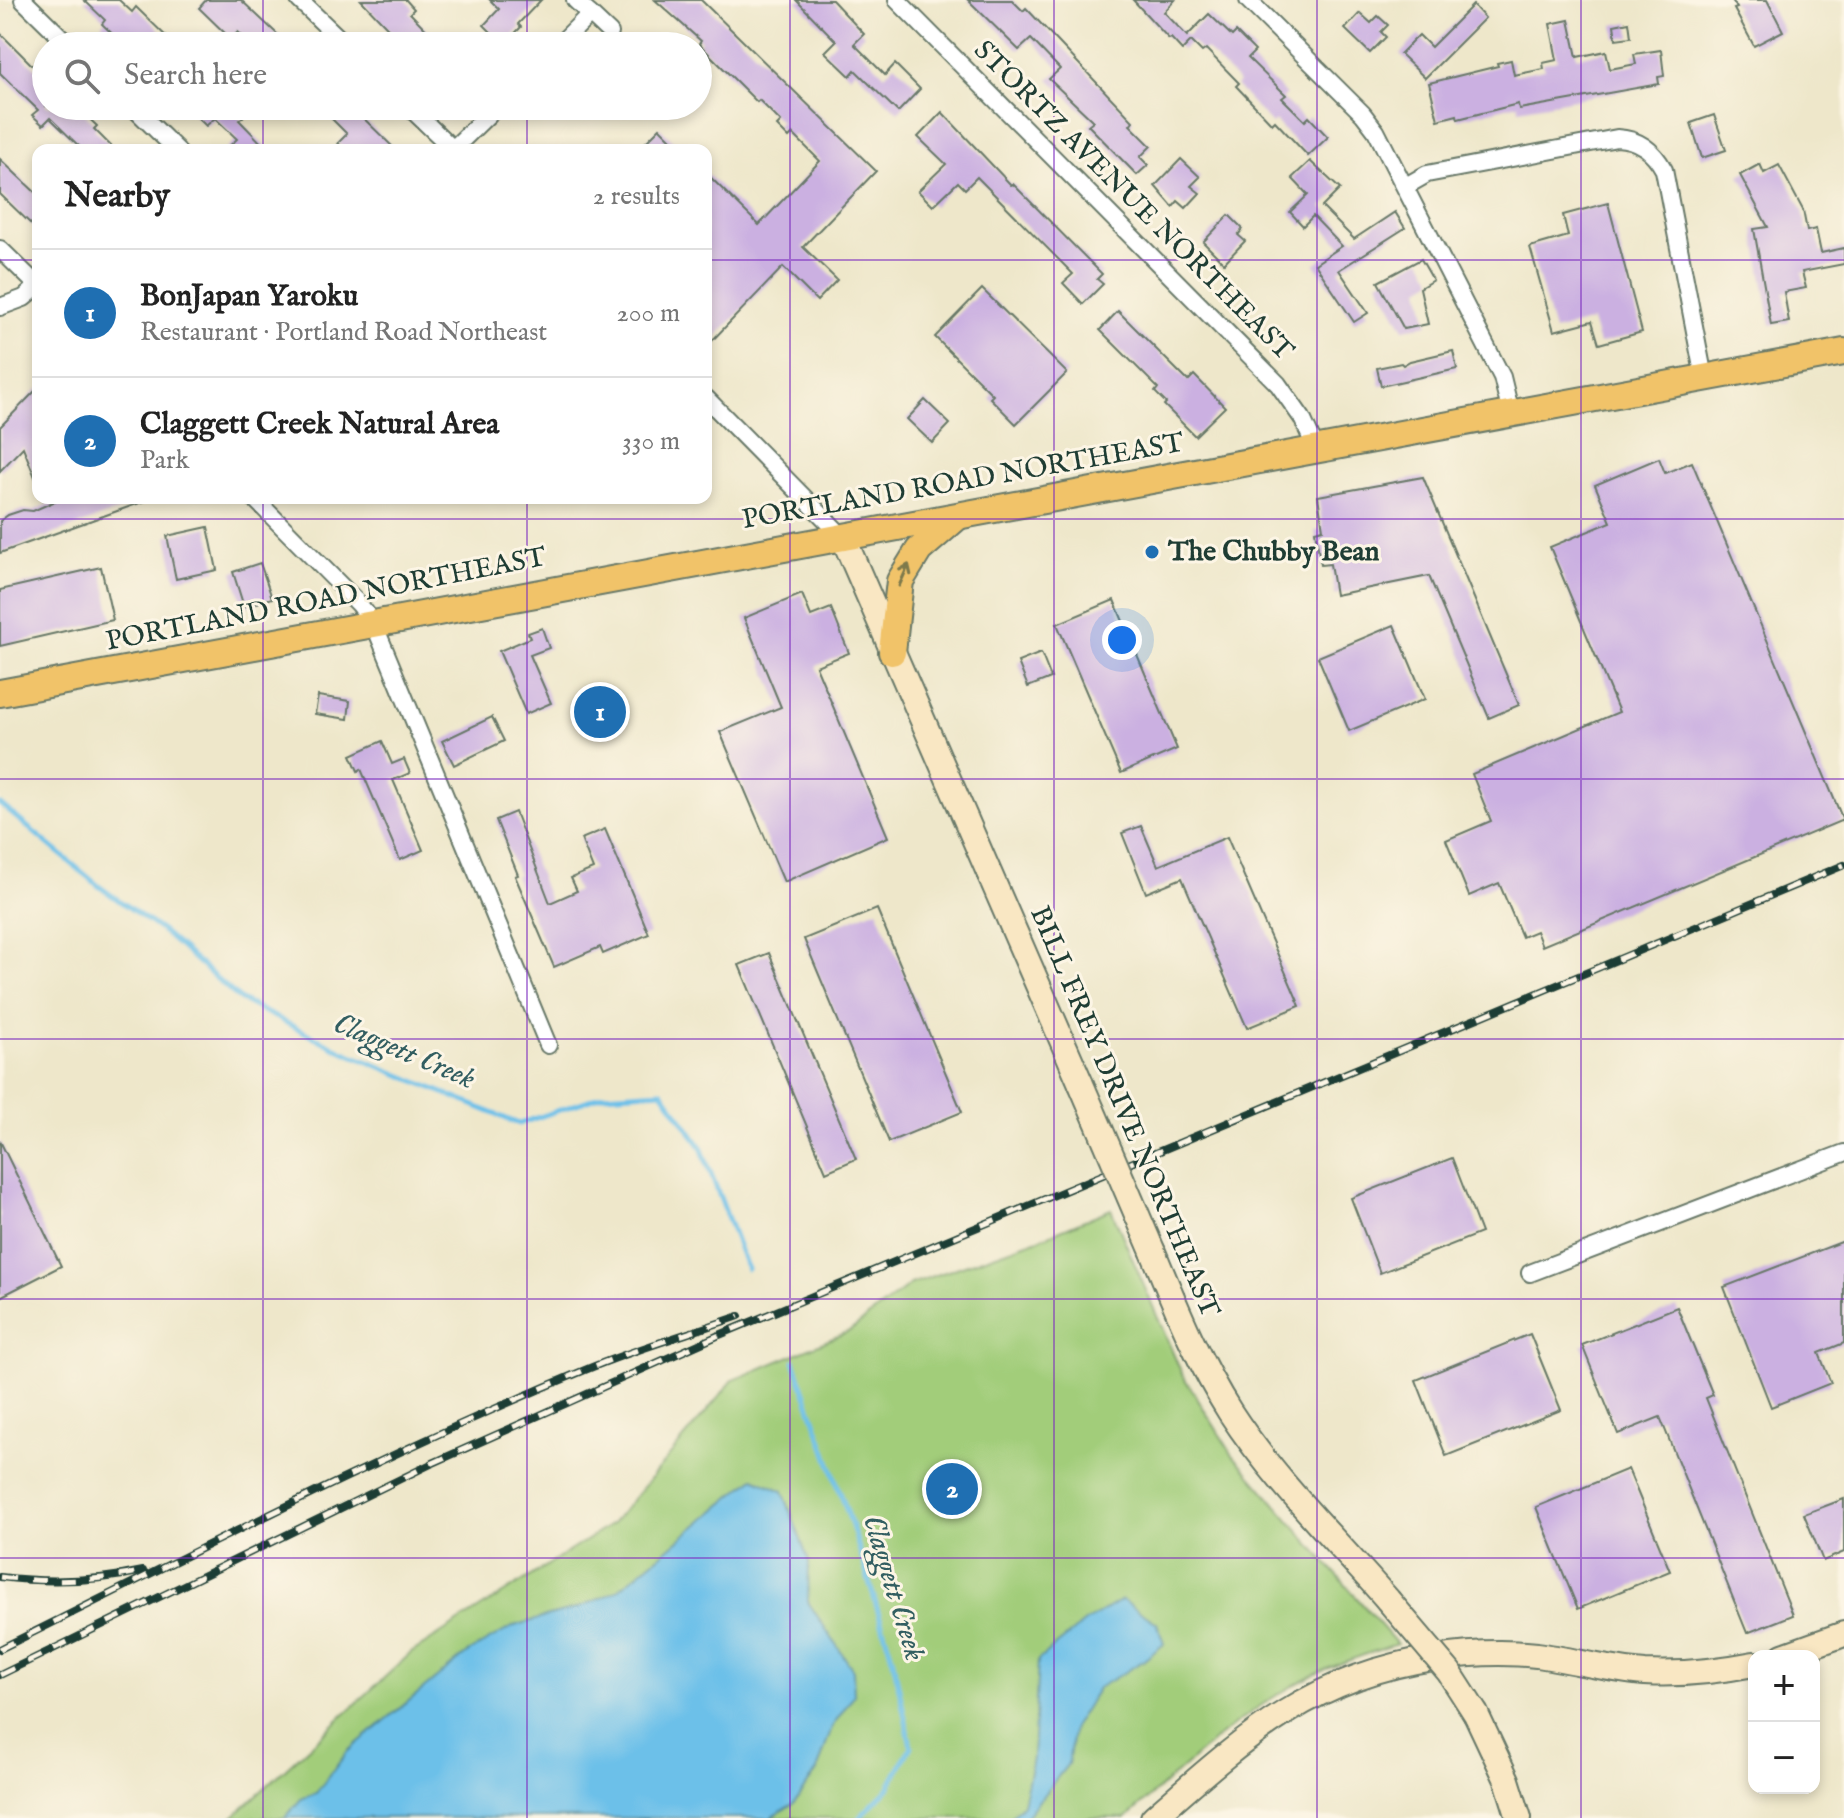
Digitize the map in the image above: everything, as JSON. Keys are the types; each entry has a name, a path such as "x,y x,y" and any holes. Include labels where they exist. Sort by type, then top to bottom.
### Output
{"main road":[{"name":"PORTLAND ROAD NORTHEAST","path":"0,693 1844,352"},
{"path":"892,652 900,581 919,550 957,516"}],"street":[{"path":"23,0 56,32"},
{"path":"299,0 332,32"},
{"path":"575,0 609,32"},
{"name":"STORTZ AVENUE NORTHEAST","path":"897,0 1278,384 1302,418 1316,449"},
{"path":"1248,0 1363,114 1376,131 1502,377 1511,414"},
{"path":"572,32 590,14"},
{"path":"146,120 171,144"},
{"path":"422,120 447,144"},
{"path":"459,144 483,120"},
{"path":"1406,186 1427,174 1617,138 1629,138 1640,143 1652,152 1664,170 1704,378"},
{"path":"0,249 32,280"},
{"path":"0,307 24,298 32,291"},
{"path":"712,404 843,537"},
{"path":"260,504 359,604 374,624 548,1045"},
{"name":"BILL FREY DRIVE NORTHEAST","path":"843,537 1193,1346 1231,1413 1273,1468 1449,1672 1476,1714 1507,1780 1519,1818"},
{"path":"1530,1273 1844,1153"},
{"path":"1800,1650 1844,1634"},
{"path":"1153,1818 1264,1725 1302,1701 1347,1679 1397,1663 1473,1653 1535,1655 1643,1673 1715,1672 1748,1665"}],"green space":[{"path":"1111,1209 1182,1374 1232,1454 1397,1644 1328,1668 1267,1702 1204,1749 1126,1818 232,1818 411,1653 613,1523 733,1380 850,1331 911,1284 1039,1239"}],"water":[{"path":"754,1478 783,1491 809,1562 808,1602 853,1670 854,1695 832,1727 817,1771 794,1803 770,1818 284,1818 301,1799 316,1793 348,1751 467,1653 514,1626 581,1607 617,1591"},
{"path":"1122,1600 1157,1623 1164,1644 1143,1661 1098,1688 1074,1726 1068,1764 1025,1818 1010,1818 1023,1804 1033,1758 1038,1660 1085,1622"}],"building":[{"path":"84,0 119,0 132,12 136,7 162,32 110,32 102,24 105,20"},
{"path":"206,0 241,0 275,32 224,32 199,8"},
{"path":"361,0 406,0 414,9 410,13 428,32 392,32"},
{"path":"490,0 541,0 518,24 521,27 516,32 491,32 484,25 499,9"},
{"path":"655,0 701,0 876,171 803,247 837,280 817,301 783,267 712,341 712,179 759,225 820,161 793,134 789,138 777,126 781,122 712,57 712,32 691,32"},
{"path":"796,0 832,0 864,34 854,44 885,75 895,64 920,89 898,112 855,70 850,76 825,52 836,41"},
{"path":"968,0 1012,0 1023,11 1026,8 1133,121 1130,125 1151,146 1140,157 1148,165 1137,175 1088,125 1093,121 1049,79 1060,69 1031,39 1019,50"},
{"path":"1133,0 1175,0 1164,12 1187,36 1209,14 1232,36 1236,32 1255,51 1248,58 1286,95 1282,98 1305,121 1309,117 1328,137 1308,156 1275,121 1272,124 1206,49 1202,52 1191,41 1182,50"},
{"path":"1732,0 1767,0 1783,31 1754,46"},
{"path":"1473,5 1485,18 1425,78 1400,54 1419,35 1431,47"},
{"path":"1360,13 1371,23 1378,16 1388,25 1381,32 1386,37 1370,53 1345,29"},
{"path":"1569,20 1577,57 1606,51 1610,69 1636,64 1634,54 1661,50 1664,76 1658,77 1659,84 1519,109 1518,104 1458,119 1457,115 1438,120 1429,83 1511,60 1514,75 1544,69 1543,63 1557,60 1550,24"},
{"path":"1629,22 1631,37 1616,39 1614,25"},
{"path":"0,33 32,65 32,104 0,73"},
{"path":"942,112 1102,274 1097,279 1103,284 1083,304 1063,283 1073,274 977,177 965,189 958,182 933,206 918,191 946,164 918,137"},
{"path":"1714,115 1726,150 1702,158 1691,123"},
{"path":"52,120 91,120 97,126 94,129 109,144 77,144"},
{"path":"217,120 239,120 262,144 232,144 237,139"},
{"path":"333,120 365,120 390,144 339,144 347,134"},
{"path":"660,128 676,144 644,144"},
{"path":"0,159 32,189 32,225 0,194"},
{"path":"1181,159 1200,177 1191,186 1200,193 1186,208 1178,201 1173,207 1155,186"},
{"path":"1310,161 1340,189 1322,207 1354,239 1395,212 1405,228 1339,270 1368,313 1354,322 1315,264 1342,246 1313,216 1303,226 1290,212 1308,195 1292,178"},
{"path":"1760,164 1764,173 1779,165 1803,210 1807,231 1816,229 1821,253 1844,248 1844,264 1802,272 1806,288 1784,292 1789,322 1771,325 1754,229 1768,227 1740,175"},
{"path":"1608,203 1642,332 1599,344 1592,321 1554,331 1530,247 1568,236 1563,215"},
{"path":"1229,215 1243,229 1238,235 1245,241 1224,263 1203,242"},
{"path":"1421,259 1433,280 1420,288 1428,324 1404,329 1378,282"},
{"path":"982,289 1067,373 1016,424 990,398 993,395 935,337"},
{"path":"1118,311 1188,381 1194,375 1225,407 1195,436 1164,405 1166,403 1155,392 1158,388 1100,330"},
{"path":"1453,351 1457,369 1381,386 1377,368 1403,365"},
{"path":"32,394 32,470 23,447 0,471 0,427"},
{"path":"925,400 950,424 932,443 907,419"},
{"path":"1659,458 1665,473 1692,462 1843,820 1542,946 1536,931 1522,937 1499,883 1469,896 1446,840 1491,821 1472,774 1619,712 1550,547 1611,522 1595,485"},
{"path":"1423,477 1519,705 1489,718 1429,576 1335,595 1330,564 1321,565 1315,531 1323,529 1318,496"},
{"path":"49,504 137,504 0,553 0,521 23,510 33,511"},
{"path":"208,527 217,570 176,579 167,536"},
{"path":"260,563 272,598 244,607 233,572"},
{"path":"101,567 113,620 0,646 0,590"},
{"path":"802,594 811,616 831,608 849,653 816,666 888,837 784,882 720,732 781,707 744,618"},
{"path":"1114,600 1177,749 1121,773 1057,624"},
{"path":"1394,625 1425,699 1349,731 1318,657"},
{"path":"542,628 549,648 530,655 551,703 526,714 499,651 530,638 528,633"},
{"path":"1041,653 1051,678 1028,687 1018,662"},
{"path":"318,696 350,701 348,719 315,714"},
{"path":"492,717 504,741 454,765 442,741"},
{"path":"382,741 392,764 404,759 410,773 393,780 423,850 400,860 361,769 358,771 351,755"},
{"path":"515,812 550,903 577,891 571,878 593,869 581,839 605,829 649,934 603,954 600,947 554,967 515,876 518,875 496,820"},
{"path":"1141,826 1158,866 1227,837 1300,1006 1247,1028 1182,878 1146,893 1122,833"},
{"path":"877,909 962,1112 889,1142 804,939"},
{"path":"769,953 856,1159 826,1172 739,965"},
{"path":"0,1141 61,1266 0,1297"},
{"path":"1452,1158 1481,1233 1380,1273 1351,1198"},
{"path":"1844,1241 1844,1343 1819,1353 1831,1383 1771,1407 1724,1287"},
{"path":"1677,1307 1713,1395 1706,1398 1793,1615 1747,1633 1660,1417 1618,1434 1582,1345"},
{"path":"1530,1334 1561,1410 1446,1456 1416,1380"},
{"path":"1628,1469 1670,1571 1578,1609 1536,1507"},
{"path":"1844,1499 1844,1552 1823,1561 1804,1514"}],"waterway":[{"name":"Claggett Creek","path":"0,804 100,887 162,931 241,1000 342,1051 519,1124 603,1095 662,1091 701,1147 747,1269"},
{"name":"Claggett Creek","path":"794,1361 852,1526 893,1660 911,1746 888,1789 859,1818"}],"railway":[{"path":"0,1675 433,1463 717,1336 1844,865"},
{"path":"0,1649 436,1435 604,1362 739,1316"},
{"path":"0,1577 72,1580 143,1571"}],"place":[{"name":"The Chubby Bean","path":"1152,552"},
{"name":"BonJapan Yaroku","path":"600,712"},
{"name":"Claggett Creek Natural Area","path":"952,1489"}]}
